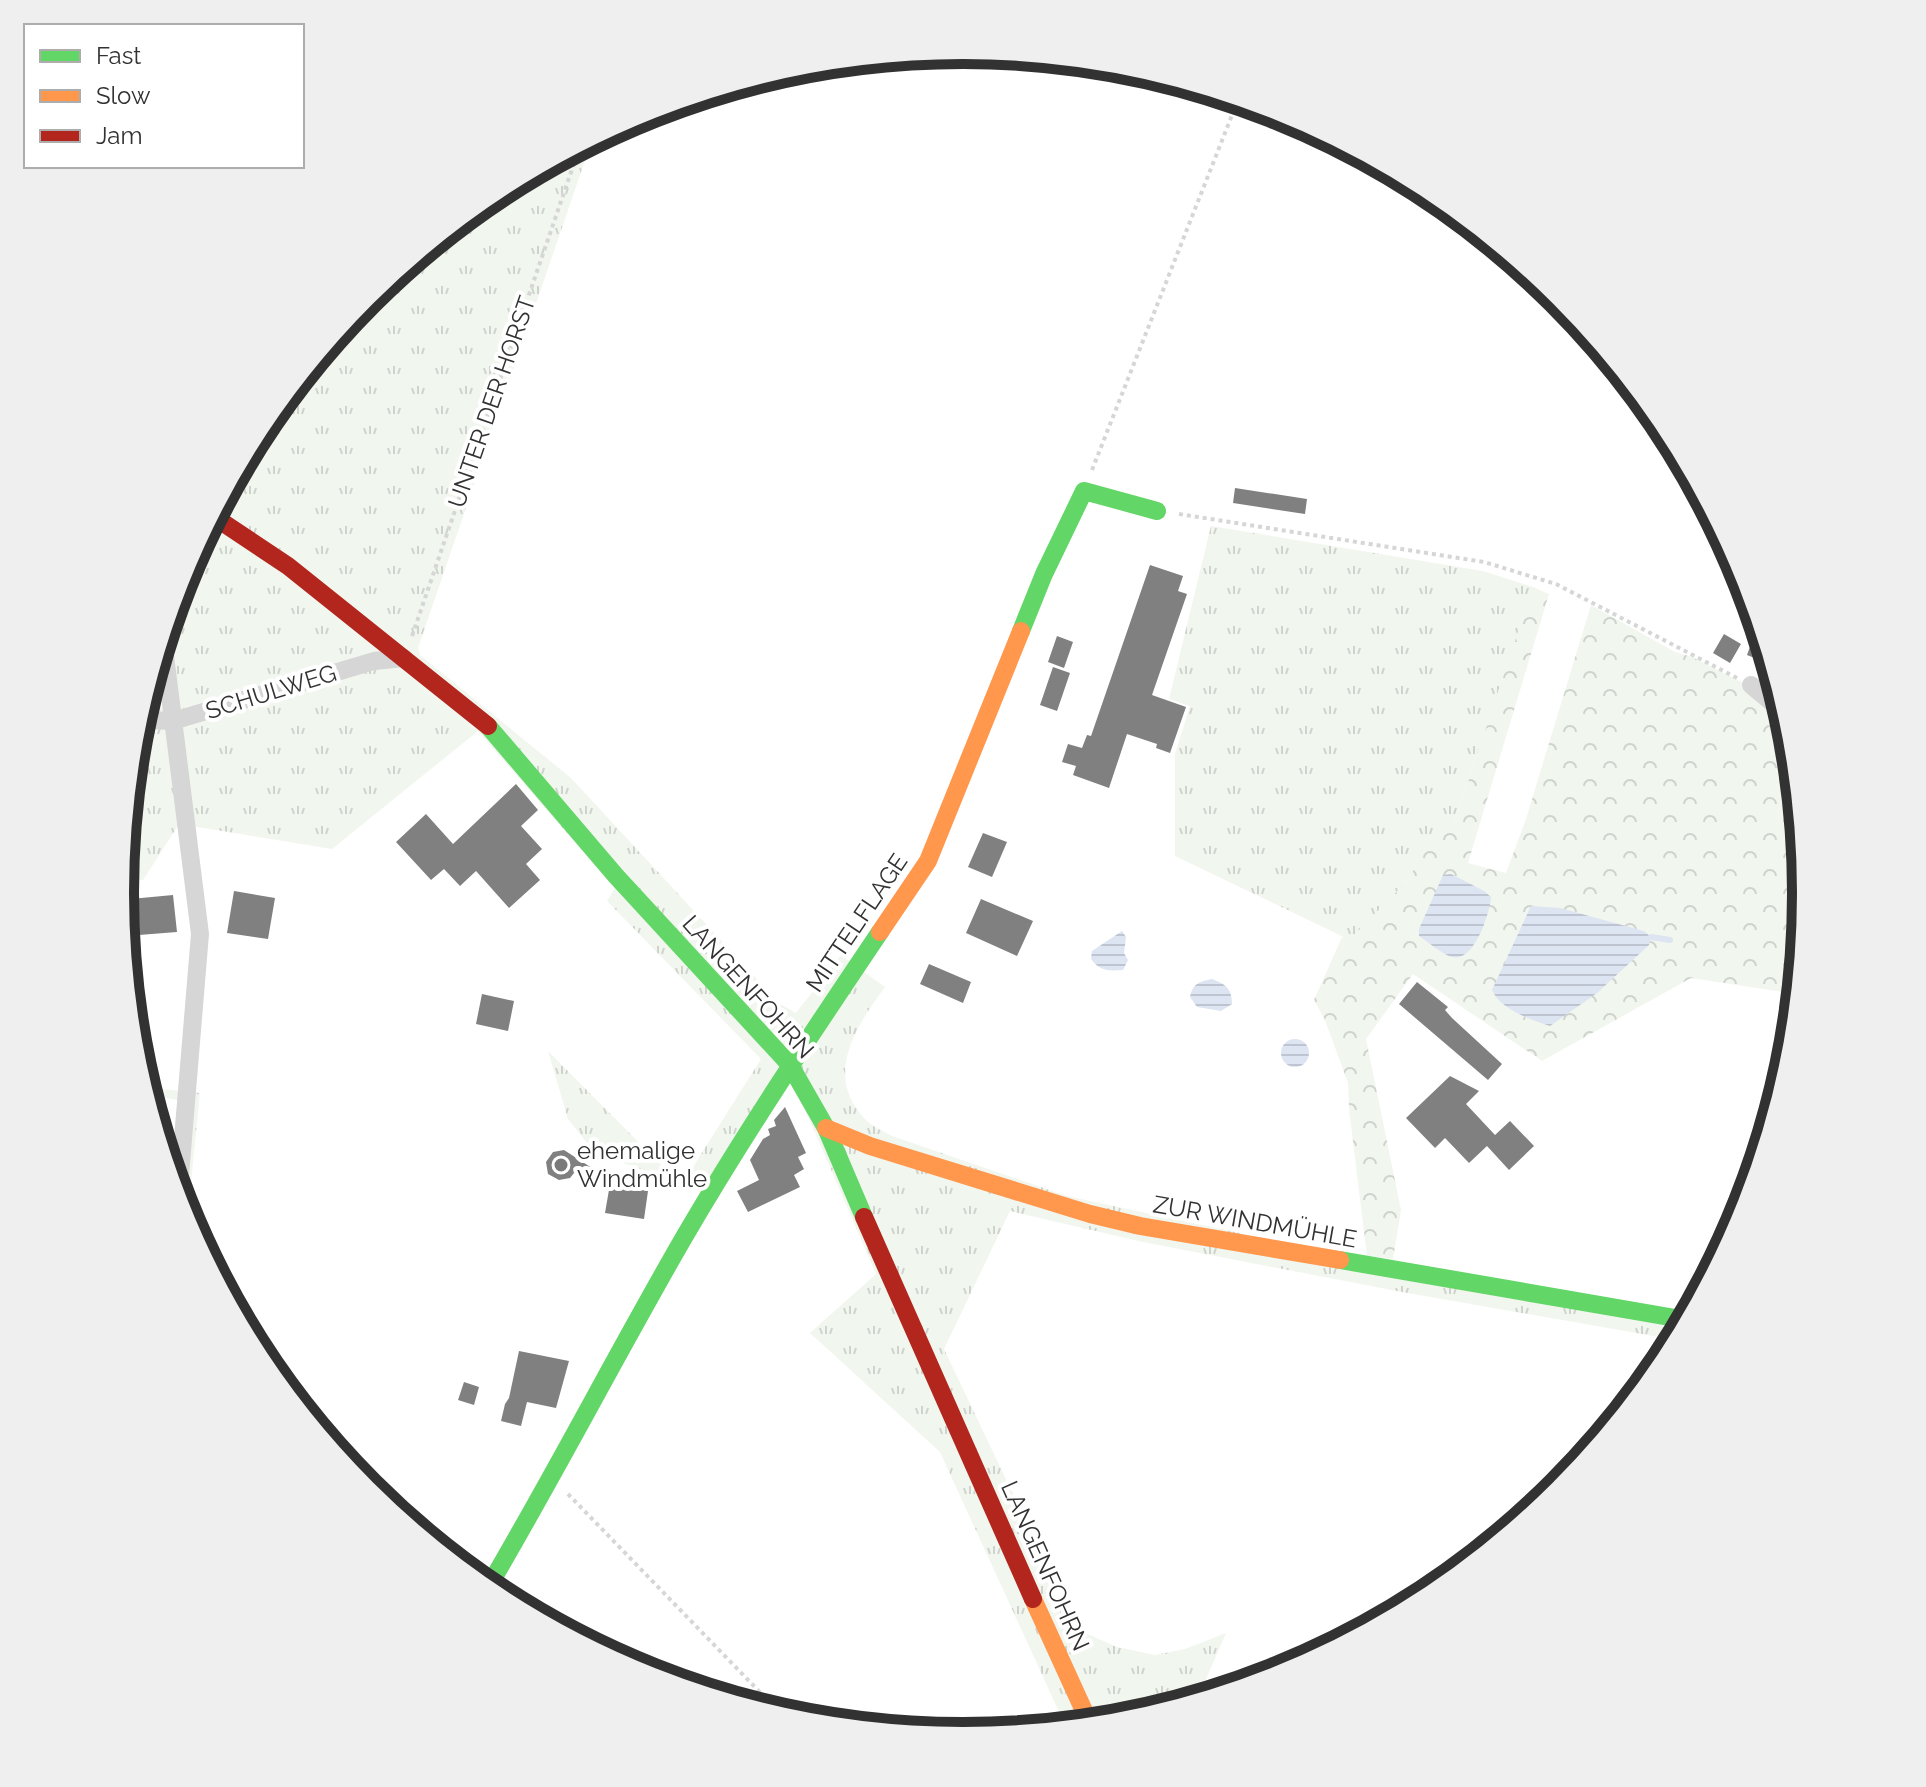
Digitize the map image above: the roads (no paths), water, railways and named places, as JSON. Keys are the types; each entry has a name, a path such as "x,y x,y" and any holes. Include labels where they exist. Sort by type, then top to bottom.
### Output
{"street":[{"name":"MITTELFLAGE","path":"494,1577 683,1240 790,1065 928,861 1044,574 1084,491 1157,511"},
{"name":"LANGENFOHRN","path":"222,522 288,566 487,725 616,876 790,1065 826,1128 932,1375 1085,1714"},
{"name":"SCHULWEG","path":"152,720 173,721 374,661 404,658"},
{"path":"166,666 200,934 181,1167"},
{"path":"1751,685 1769,700"},
{"name":"ZUR WINDMÜHLE","path":"826,1128 870,1146 1090,1214 1140,1226 1675,1318"}],"waterway":[{"path":"1651,937 1670,940"}],"place":[{"name":"ehemalige Windmühle","path":"561,1165"}]}
